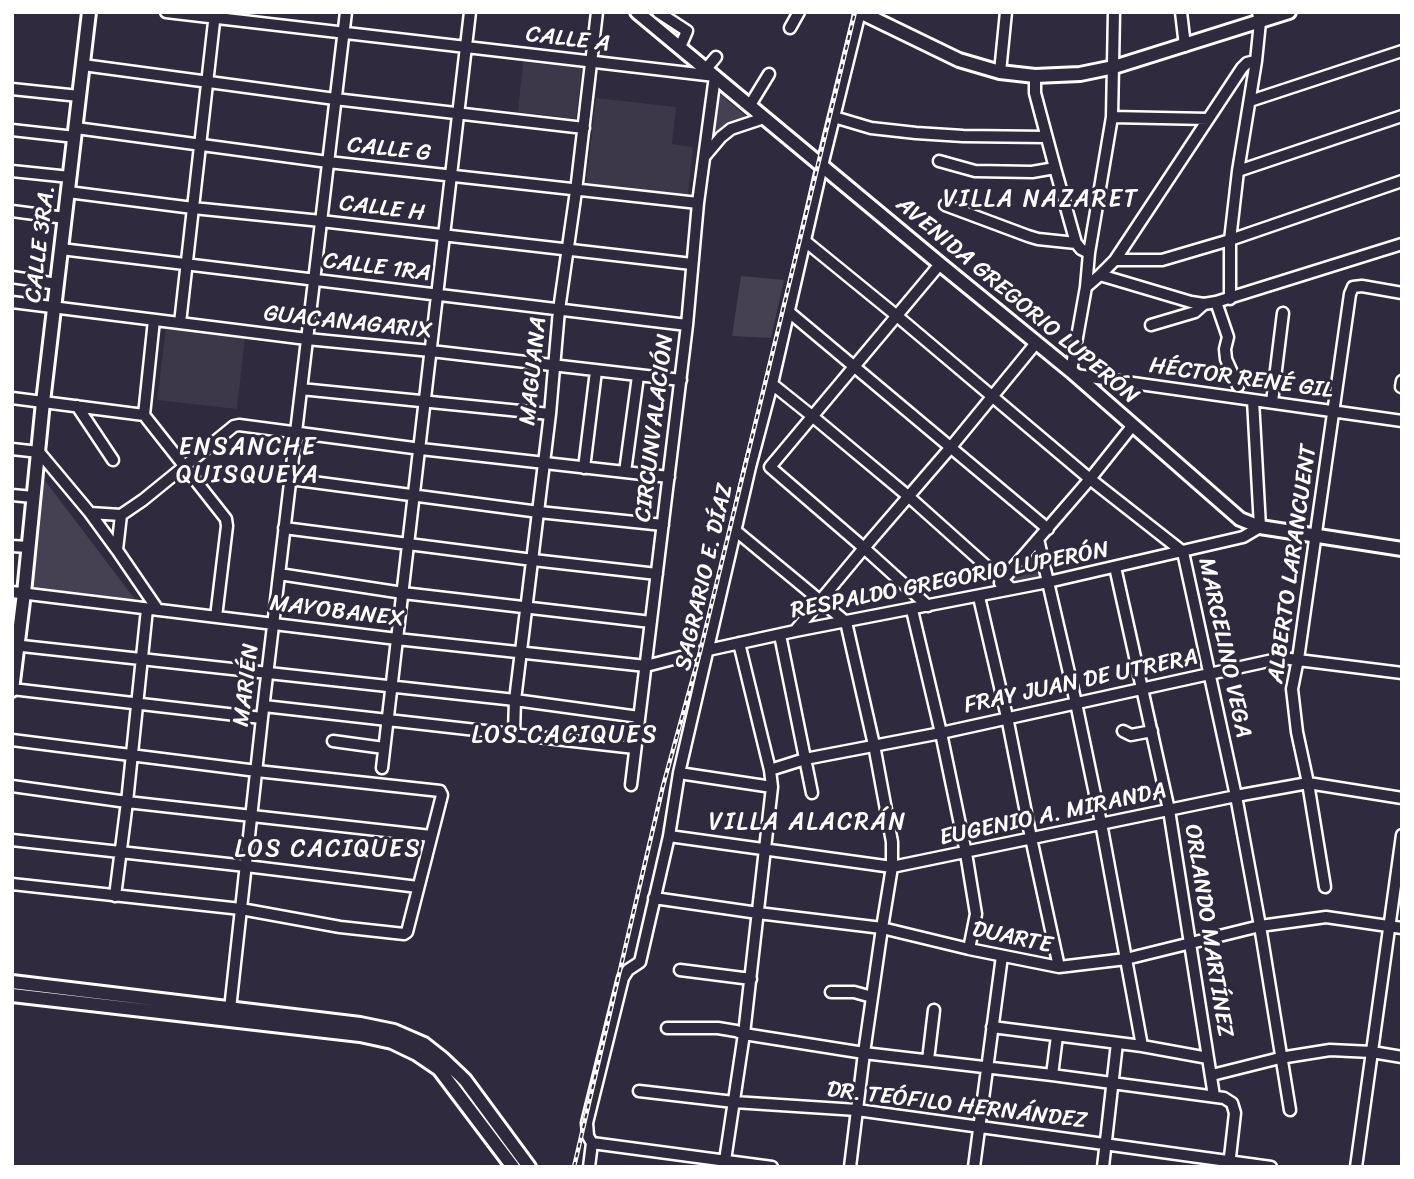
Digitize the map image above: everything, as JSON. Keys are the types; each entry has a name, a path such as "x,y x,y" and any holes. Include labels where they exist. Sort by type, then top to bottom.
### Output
{"main road":[{"name":"CALLE 3RA.","path":"12,690 18,593 28,547 89,12"},
{"name":"AVENIDA GREGORIO LUPERÓN","path":"637,12 1073,373 1240,519 1260,527 1402,549"},
{"path":"860,12 959,60 1000,72 1035,76 1080,74 1114,67 1185,46 1259,17 1289,12"},
{"path":"12,982 360,1024 394,1031 424,1044 465,1080 529,1167"},
{"path":"12,995 360,1035 392,1042 439,1069 513,1167"}],"street":[{"name":"CALLE A","path":"166,12 215,15 343,33 710,73"},
{"name":"MARIÉN","path":"230,1009 345,12"},
{"path":"383,768 470,12"},
{"name":"MAGUANA","path":"514,733 515,700 539,512 559,310 569,250 597,12"},
{"path":"658,12 687,31 680,47"},
{"path":"790,28 799,12"},
{"name":"SAGRARIO E. DÍAZ","path":"589,1167 592,1143 588,1136 587,1123 625,973 640,962 750,467 860,12"},
{"path":"1000,72 1006,12"},
{"path":"1073,373 1089,253 1112,117 1114,12"},
{"path":"1181,12 1185,46"},
{"path":"180,323 215,15"},
{"path":"1230,299 1230,240 1256,61 1259,17"},
{"path":"1250,101 1402,51"},
{"path":"710,73 716,57"},
{"path":"1086,287 1115,260 1242,68 1247,63 1256,61"},
{"path":"83,65 335,99 584,128"},
{"name":"CIRCUNVALACIÓN","path":"631,785 681,380 710,73"},
{"path":"750,105 769,74"},
{"path":"1035,76 1034,85 1046,137 1076,243 1089,253"},
{"path":"12,89 79,96"},
{"path":"1238,171 1402,116"},
{"path":"834,117 871,128 916,134 1046,137"},
{"path":"1112,117 1208,119"},
{"path":"704,157 731,129 764,118"},
{"name":"CALLE G","path":"12,130 200,144 328,163 698,203"},
{"path":"939,161 975,171 1021,172 1055,168"},
{"path":"12,171 70,177"},
{"path":"1115,260 1162,260 1230,240 1402,181"},
{"name":"CALLE H","path":"68,192 692,264"},
{"path":"945,205 1027,236 1076,243"},
{"path":"12,211 65,218"},
{"name":"MARCELINO VEGA","path":"805,241 994,396 1090,479 1183,552 1236,796 1290,1110"},
{"path":"1100,275 1204,304 1230,299 1402,244"},
{"name":"CALLE 1RA","path":"61,249 687,325"},
{"path":"928,606 770,467 940,264"},
{"path":"12,277 57,284"},
{"name":"ALBERTO LARANCUENT","path":"1325,887 1297,732 1292,689 1335,412 1350,294 1353,287 1362,286 1402,293"},
{"name":"GUACANAGARIX","path":"12,302 307,339 681,380"},
{"path":"1216,302 1228,337 1226,359 1238,386"},
{"path":"1151,325 1195,312 1204,304"},
{"path":"789,312 1048,529"},
{"path":"1272,402 1283,313"},
{"path":"154,320 144,415 226,519 216,617"},
{"path":"795,631 1036,343"},
{"path":"584,468 596,371"},
{"name":"HÉCTOR RENÉ GIL","path":"1073,373 1402,421"},
{"path":"625,472 638,376"},
{"path":"1401,387 1402,381"},
{"path":"772,384 908,496 1012,589"},
{"path":"301,389 550,414"},
{"path":"12,398 144,415"},
{"path":"1254,400 1260,527"},
{"path":"77,406 113,460"},
{"path":"89,513 121,515 234,426 245,425 421,449 669,477"},
{"path":"991,593 1048,529 1133,425"},
{"path":"12,449 39,452 117,550 152,609 142,660 115,896"},
{"path":"290,479 539,512 663,525"},
{"path":"12,495 33,497"},
{"path":"117,550 121,515"},
{"name":"RESPALDO GREGORIO LUPERÓN","path":"646,666 795,631 979,597 1183,552 1243,537 1260,527"},
{"path":"284,528 657,574"},
{"path":"736,531 846,622 874,745 892,842 892,867 850,1167"},
{"path":"1038,539 1101,823 1142,1046"},
{"path":"12,545 28,547"},
{"name":"ORLANDO MARTÍNEZ","path":"1115,567 1169,810 1214,1096"},
{"path":"279,575 403,593 651,622"},
{"name":"MAYOBANEX","path":"18,593 646,666"},
{"path":"979,597 1059,967"},
{"path":"912,610 966,853 976,914 969,949"},
{"path":"779,635 812,793"},
{"path":"725,1164 751,979 772,787 739,643"},
{"path":"15,645 515,700 639,717"},
{"name":"FRAY JUAN DE UTRERA","path":"770,770 805,759 941,733 1282,658 1402,673"},
{"path":"12,690 262,718"},
{"path":"264,706 635,748"},
{"path":"1124,731 1131,735 1152,731"},
{"path":"12,740 440,791 442,795 407,932 404,934 340,927 241,909 12,884"},
{"path":"333,741 384,747"},
{"path":"680,773 772,787"},
{"name":"EUGENIO A. MIRANDA","path":"669,836 892,867 1308,783 1402,798"},
{"path":"12,786 127,802 431,836"},
{"path":"1356,1167 1402,835"},
{"path":"12,840 418,887"},
{"name":"DUARTE","path":"654,898 882,928 1059,967 1126,959 1260,926 1326,917 1402,928"},
{"path":"974,1167 1002,956"},
{"path":"680,970 751,979"},
{"path":"831,992 855,992 872,997"},
{"path":"928,1060 934,1010"},
{"path":"992,1027 1142,1046 1208,1058"},
{"path":"667,1028 718,1028 864,1053 1224,1098 1232,1103 1235,1113 1229,1164"},
{"path":"1052,1075 1057,1036"},
{"path":"1103,1167 1117,1043"},
{"path":"1212,1075 1280,1058 1330,1050 1372,1052 1402,1058"},
{"name":"DR. TEÓFILO HERNÁNDEZ","path":"639,1091 734,1102 857,1110 1229,1164 1271,1167"},
{"path":"592,1143 725,1164 772,1167"}],"shaded area":[{"path":"523,62 582,68 576,119 518,112"},
{"path":"720,94 747,117 714,133"},
{"path":"596,98 676,107 672,144 693,147 688,195 586,183"},
{"path":"741,276 784,280 771,338 732,336"},
{"path":"166,328 245,337 237,409 157,400"},
{"path":"43,478 137,602 30,590"},
{"path":"1034,549 1043,579 1015,584 1009,577"}],"railway":[{"path":"574,1167 663,786 700,652 855,12"}],"district":[{"name":"VILLA NAZARET","path":"1041,200"},
{"name":"ENSANCHE QUISQUEYA","path":"248,462"},
{"name":"LOS CACIQUES","path":"565,736"},
{"name":"VILLA ALACRÁN","path":"808,823"},
{"name":"LOS CACIQUES","path":"328,850"}]}
